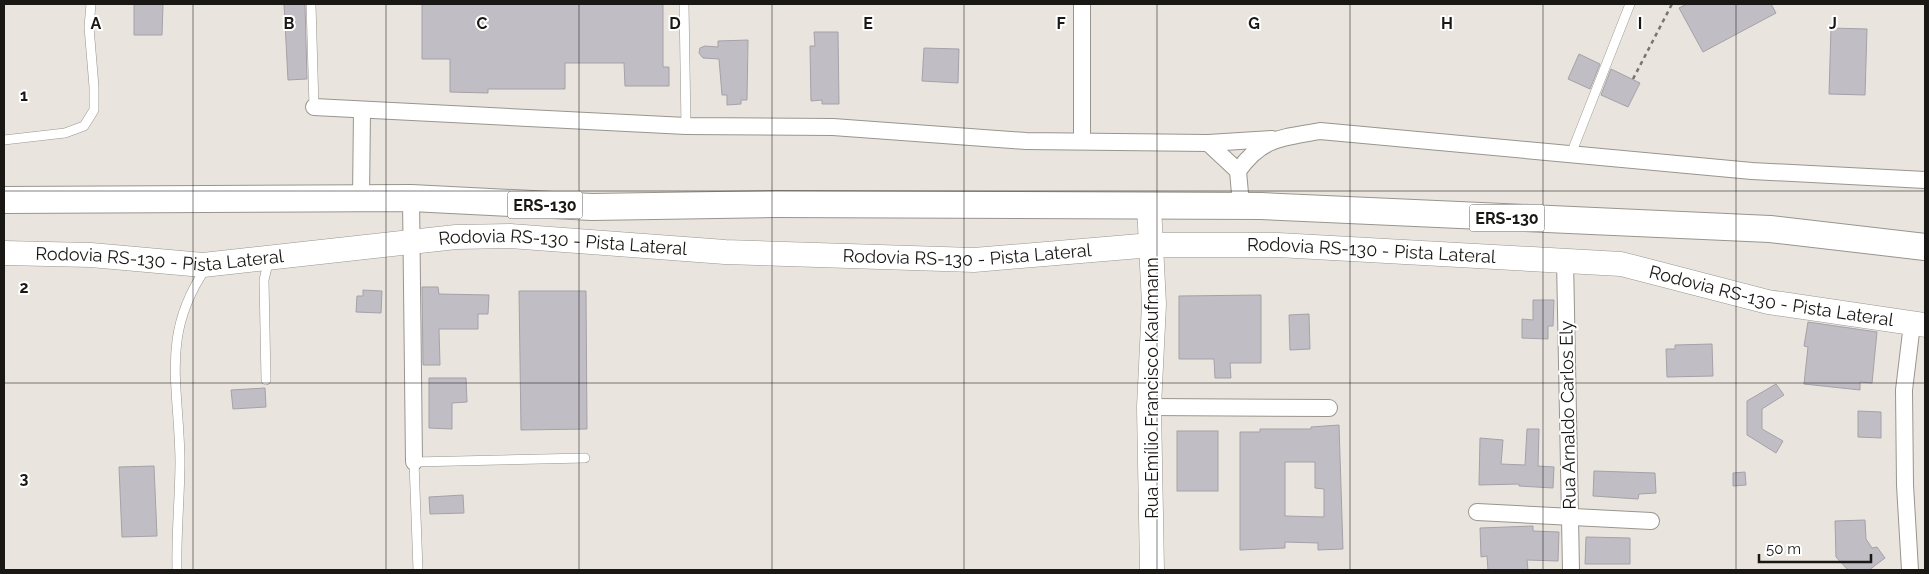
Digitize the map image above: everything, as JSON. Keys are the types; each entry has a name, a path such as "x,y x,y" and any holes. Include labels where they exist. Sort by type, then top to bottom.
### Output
{"main road":[{"name":"ERS-130","path":"4,200 411,198 592,207 777,204 1241,205 1770,229 1925,247"}],"street":[{"path":"1082,4 1082,141"},
{"path":"314,107 686,126 832,127 1026,141 1208,143 1274,139 1320,131 1752,171 1925,180"},
{"path":"361,198 362,110"},
{"path":"1241,205 1238,171 1250,154 1274,139"},
{"path":"1208,143 1238,171"},
{"path":"411,198 414,462"},
{"name":"Rua Emílio Francisco Kaufmann","path":"1149,206 1154,304 1149,406 1152,570"},
{"name":"Rodovia RS-130 - Pista Lateral","path":"4,253 91,255 208,265 456,237 510,236 725,252 974,260 1152,245 1278,245 1621,264 1768,302 1919,325"},
{"name":"Rua Arnaldo Carlos Ely","path":"1565,260 1571,570"},
{"path":"1910,570 1905,485 1904,390 1919,325"},
{"path":"1149,406 1329,408"},
{"path":"1477,512 1651,521"}],"lane":[{"path":"4,140 65,133 84,126 94,110 89,27 91,4"},
{"path":"311,4 314,107"},
{"path":"684,4 686,126"},
{"path":"1571,154 1630,4"},
{"path":"266,380 264,280 269,259"},
{"path":"177,570 176,541 180,460 174,364 177,329 187,297 208,265"},
{"path":"418,570 414,462 585,458"}],"path":[{"path":"1633,79 1672,4"}],"building":[{"path":"134,4 163,4 162,35 134,35"},
{"path":"284,4 305,4 307,79 288,80"},
{"path":"422,4 663,4 663,67 669,67 669,86 625,86 624,63 565,63 565,89 488,89 488,93 450,92 450,59 422,59"},
{"path":"1687,4 1771,4 1776,13 1703,52 1679,8"},
{"path":"1831,28 1867,29 1865,95 1829,94"},
{"path":"814,32 838,32 839,104 822,104 822,100 811,101 810,46 815,46"},
{"path":"748,40 747,100 741,100 741,104 727,105 727,95 722,95 719,59 703,58 699,53 700,48 705,46 718,47 718,41"},
{"path":"924,48 959,49 958,83 922,81"},
{"path":"1579,54 1600,64 1590,89 1568,79"},
{"path":"1611,69 1640,83 1628,107 1601,95"},
{"path":"422,287 438,287 439,294 489,295 488,314 478,314 478,329 439,329 440,365 423,365"},
{"path":"363,290 382,291 381,313 356,312 357,296 363,296"},
{"path":"519,291 586,291 587,429 521,430"},
{"path":"1261,295 1261,363 1230,363 1231,378 1215,378 1214,359 1179,359 1179,296"},
{"path":"1533,300 1554,300 1553,326 1548,326 1548,339 1522,338 1522,319 1533,320"},
{"path":"1309,314 1310,349 1290,350 1289,315"},
{"path":"1808,322 1877,332 1872,383 1860,382 1860,390 1804,384 1808,347 1804,346"},
{"path":"1712,344 1713,376 1667,377 1666,349 1675,349 1675,345"},
{"path":"429,378 466,378 467,402 452,403 452,429 429,428"},
{"path":"1776,384 1784,395 1762,409 1762,429 1783,441 1776,453 1747,435 1747,401"},
{"path":"265,388 266,407 233,409 231,390"},
{"path":"1858,411 1881,412 1881,438 1858,437"},
{"path":"1339,425 1343,549 1318,550 1318,543 1285,542 1285,548 1240,550 1240,432 1260,432 1260,429 1311,429 1311,427","holes":["1285,462 1315,462 1315,488 1324,489 1324,517 1285,516"]},
{"path":"1527,429 1539,429 1538,466 1554,467 1553,488 1519,486 1519,484 1479,485 1480,438 1503,440 1501,464 1525,465"},
{"path":"1177,431 1218,431 1218,491 1177,491"},
{"path":"154,466 157,536 122,537 119,467"},
{"path":"1594,471 1655,473 1656,493 1639,494 1638,499 1593,496"},
{"path":"1745,472 1746,485 1733,486 1733,473"},
{"path":"463,495 464,513 430,514 429,497"},
{"path":"1865,520 1866,539 1872,548 1877,547 1885,558 1869,570 1848,570 1836,557 1835,521"},
{"path":"1533,526 1533,531 1559,532 1558,561 1527,560 1528,570 1488,570 1487,556 1481,557 1480,528"},
{"path":"1586,537 1630,538 1630,564 1585,564"}]}
